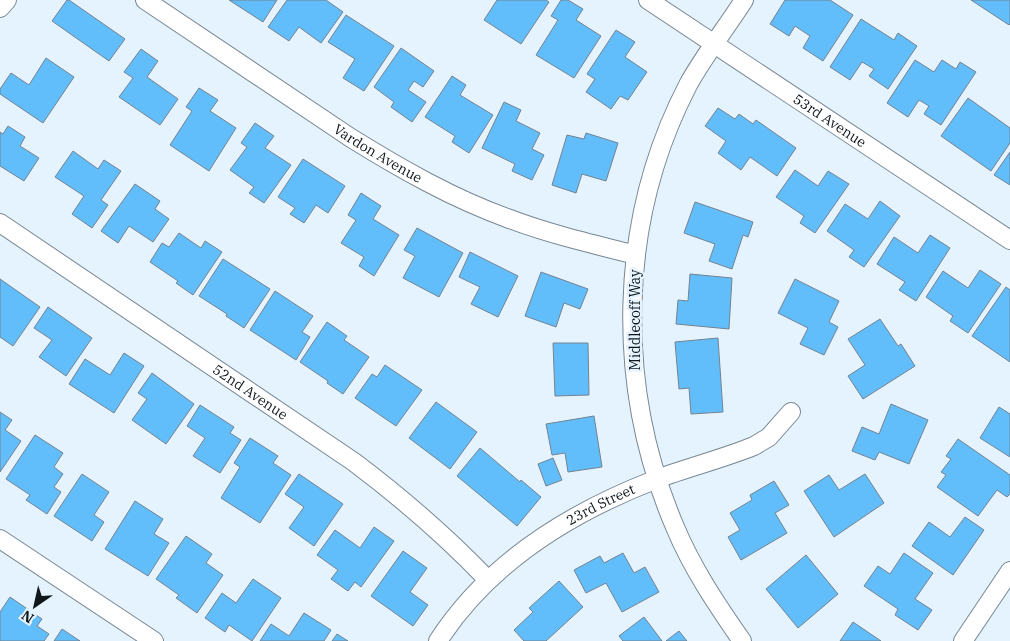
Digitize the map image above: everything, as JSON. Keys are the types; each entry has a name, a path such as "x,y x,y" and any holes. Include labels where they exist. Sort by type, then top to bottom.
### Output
{"street":[{"path":"0,8 7,0"},
{"name":"Vardon Avenue","path":"146,0 351,138 386,160 445,192 507,218 572,239 636,255"},
{"name":"53rd Avenue","path":"648,0 1010,240"},
{"name":"Middlecoff Way","path":"742,641 700,576 675,528 657,479 646,443 636,381 632,345 632,300 636,255 645,202 670,125 689,84 744,0"},
{"name":"52nd Avenue","path":"0,223 354,462 403,500 453,544 488,580"},
{"name":"23rd Street","path":"438,641 447,627 488,580 524,548 560,524 599,504 657,479 754,446 768,437 791,412"},
{"path":"0,539 154,641"},
{"path":"963,641 1010,570"}],"building":[{"path":"67,0 125,39 109,61 52,21"},
{"path":"229,0 277,0 263,22"},
{"path":"287,0 326,0 343,12 321,43 299,27 289,41 268,27"},
{"path":"497,0 546,0 549,2 521,44 484,20"},
{"path":"561,0 568,0 583,9 576,20 601,36 574,78 536,55 558,20 551,16"},
{"path":"785,0 830,0 853,15 823,61 803,48 810,36 795,26 789,36 770,24"},
{"path":"971,0 1010,0 1010,24 1009,25"},
{"path":"346,15 394,46 364,91 343,78 355,59 328,42"},
{"path":"861,19 894,40 898,33 917,46 888,89 869,76 874,69 862,62 850,80 830,67"},
{"path":"616,30 635,42 625,57 647,72 628,100 620,96 611,109 586,92 595,79 587,74"},
{"path":"401,48 434,71 423,87 414,81 408,90 426,102 412,122 391,107 394,102 374,87"},
{"path":"141,49 158,61 147,77 178,99 160,125 119,97 133,78 124,72"},
{"path":"46,58 74,77 43,123 0,94 0,89 11,73 29,85"},
{"path":"915,60 934,72 942,60 956,69 960,62 976,72 941,125 924,114 929,106 919,100 908,117 887,103"},
{"path":"452,76 466,85 460,95 493,115 469,153 452,142 455,136 425,117"},
{"path":"199,88 218,100 210,111 236,128 209,171 170,145 192,111 186,107"},
{"path":"968,98 1010,128 1010,143 991,171 941,136"},
{"path":"504,102 521,110 516,121 540,133 532,149 544,155 532,180 512,171 515,164 482,148"},
{"path":"718,108 735,119 739,114 753,124 756,120 796,148 777,176 750,157 741,170 718,153 726,141 705,126"},
{"path":"255,123 274,136 265,148 291,165 264,203 249,193 254,187 230,170 247,147 241,143"},
{"path":"8,126 25,137 20,146 39,158 24,181 0,166 0,132 3,134"},
{"path":"586,133 618,143 606,181 582,174 576,193 552,185 567,135 584,139"},
{"path":"73,151 98,169 104,160 121,171 101,200 108,205 92,228 72,214 84,196 55,177"},
{"path":"1010,152 1010,185 994,175"},
{"path":"303,159 345,186 328,213 316,205 304,223 290,214 295,208 278,197"},
{"path":"795,170 818,186 828,171 849,184 815,233 800,223 804,216 776,197"},
{"path":"135,184 160,201 155,209 169,219 153,242 129,226 118,243 101,231"},
{"path":"361,193 381,206 373,219 399,235 374,276 359,266 364,257 341,243 356,220 348,215"},
{"path":"880,201 900,216 864,267 849,257 854,250 827,231 845,204 868,219"},
{"path":"695,202 753,222 748,237 743,235 732,269 709,261 715,244 684,233"},
{"path":"417,228 463,253 439,297 403,278 415,256 404,250"},
{"path":"179,233 201,248 205,241 222,252 193,295 176,283 178,281 150,262 162,243 169,247"},
{"path":"930,235 950,248 916,301 899,290 905,282 877,264 894,237 918,253"},
{"path":"470,252 518,276 498,317 471,304 480,287 459,277"},
{"path":"223,259 270,289 244,328 226,316 227,314 199,296"},
{"path":"980,270 1001,284 968,333 950,321 953,316 926,297 943,271 968,288"},
{"path":"541,272 588,289 580,309 564,303 556,327 525,316"},
{"path":"690,274 732,278 729,329 676,324 678,300 688,301"},
{"path":"0,279 40,307 13,346 0,337"},
{"path":"795,279 839,301 829,322 838,327 824,355 800,344 808,328 778,313"},
{"path":"1006,287 1010,290 1010,362 972,336"},
{"path":"275,291 313,316 302,332 310,337 296,360 250,330"},
{"path":"48,307 92,338 66,376 39,357 52,340 34,328"},
{"path":"880,319 898,346 901,344 915,366 863,399 848,376 865,365 848,339"},
{"path":"327,322 347,336 344,340 369,357 343,394 300,362"},
{"path":"718,338 723,412 691,414 689,388 679,389 675,342"},
{"path":"553,343 588,343 589,395 555,396"},
{"path":"124,353 144,366 114,413 69,384 85,359 110,375"},
{"path":"385,365 422,390 396,426 355,398 372,374 377,377"},
{"path":"152,373 194,404 166,444 132,420 147,399 138,393"},
{"path":"436,402 477,432 450,469 409,438"},
{"path":"891,404 928,420 909,464 879,452 875,460 852,451 862,427 879,434"},
{"path":"200,405 234,427 230,433 241,440 220,473 193,456 205,438 187,426"},
{"path":"999,407 1010,414 1010,457 980,438"},
{"path":"0,412 12,420 5,430 21,441 0,472"},
{"path":"594,416 602,467 568,472 565,453 552,455 546,424"},
{"path":"35,435 63,453 54,467 63,474 54,487 61,492 47,514 26,500 30,495 6,479"},
{"path":"250,438 278,456 273,463 291,475 260,523 221,498 240,467 234,463"},
{"path":"958,439 1010,475 1010,494 1007,497 997,490 978,516 937,487 946,475 941,472 951,459 946,456"},
{"path":"480,448 541,497 517,526 457,476"},
{"path":"553,458 562,480 546,486 538,464"},
{"path":"82,474 109,492 94,515 104,522 92,541 54,516"},
{"path":"299,474 343,504 314,546 289,528 304,507 285,494"},
{"path":"865,474 884,503 834,537 804,491 829,475 839,490"},
{"path":"774,481 789,505 775,513 787,533 741,560 728,537 740,530 730,513 752,500 750,495"},
{"path":"135,501 163,519 154,534 169,543 148,576 105,549"},
{"path":"965,517 984,530 953,575 912,546 929,522 950,537"},
{"path":"374,527 394,541 361,587 355,582 348,591 331,579 338,570 317,555 335,530 360,548"},
{"path":"186,536 212,554 206,563 223,575 197,613 176,598 179,595 156,579"},
{"path":"403,551 427,568 410,592 428,605 413,626 371,596"},
{"path":"623,553 634,573 645,567 659,592 622,612 606,583 586,593 574,570 600,556 604,563"},
{"path":"904,553 933,573 915,599 932,610 918,630 895,615 898,609 864,586 878,566 890,574"},
{"path":"806,555 838,594 798,628 766,589"},
{"path":"253,579 281,598 252,641 229,625 225,632 205,618 222,593 236,603"},
{"path":"559,581 583,607 546,641 524,641 514,630 533,612 529,608"},
{"path":"10,597 42,619 37,626 49,634 44,641 0,641 0,612"},
{"path":"304,613 331,630 324,641 260,641 271,624 289,636"},
{"path":"644,617 662,641 623,641 619,636"},
{"path":"853,622 881,641 840,641"},
{"path":"62,629 80,641 54,641"},
{"path":"679,631 687,641 666,641"},
{"path":"337,634 348,641 332,641"}]}
